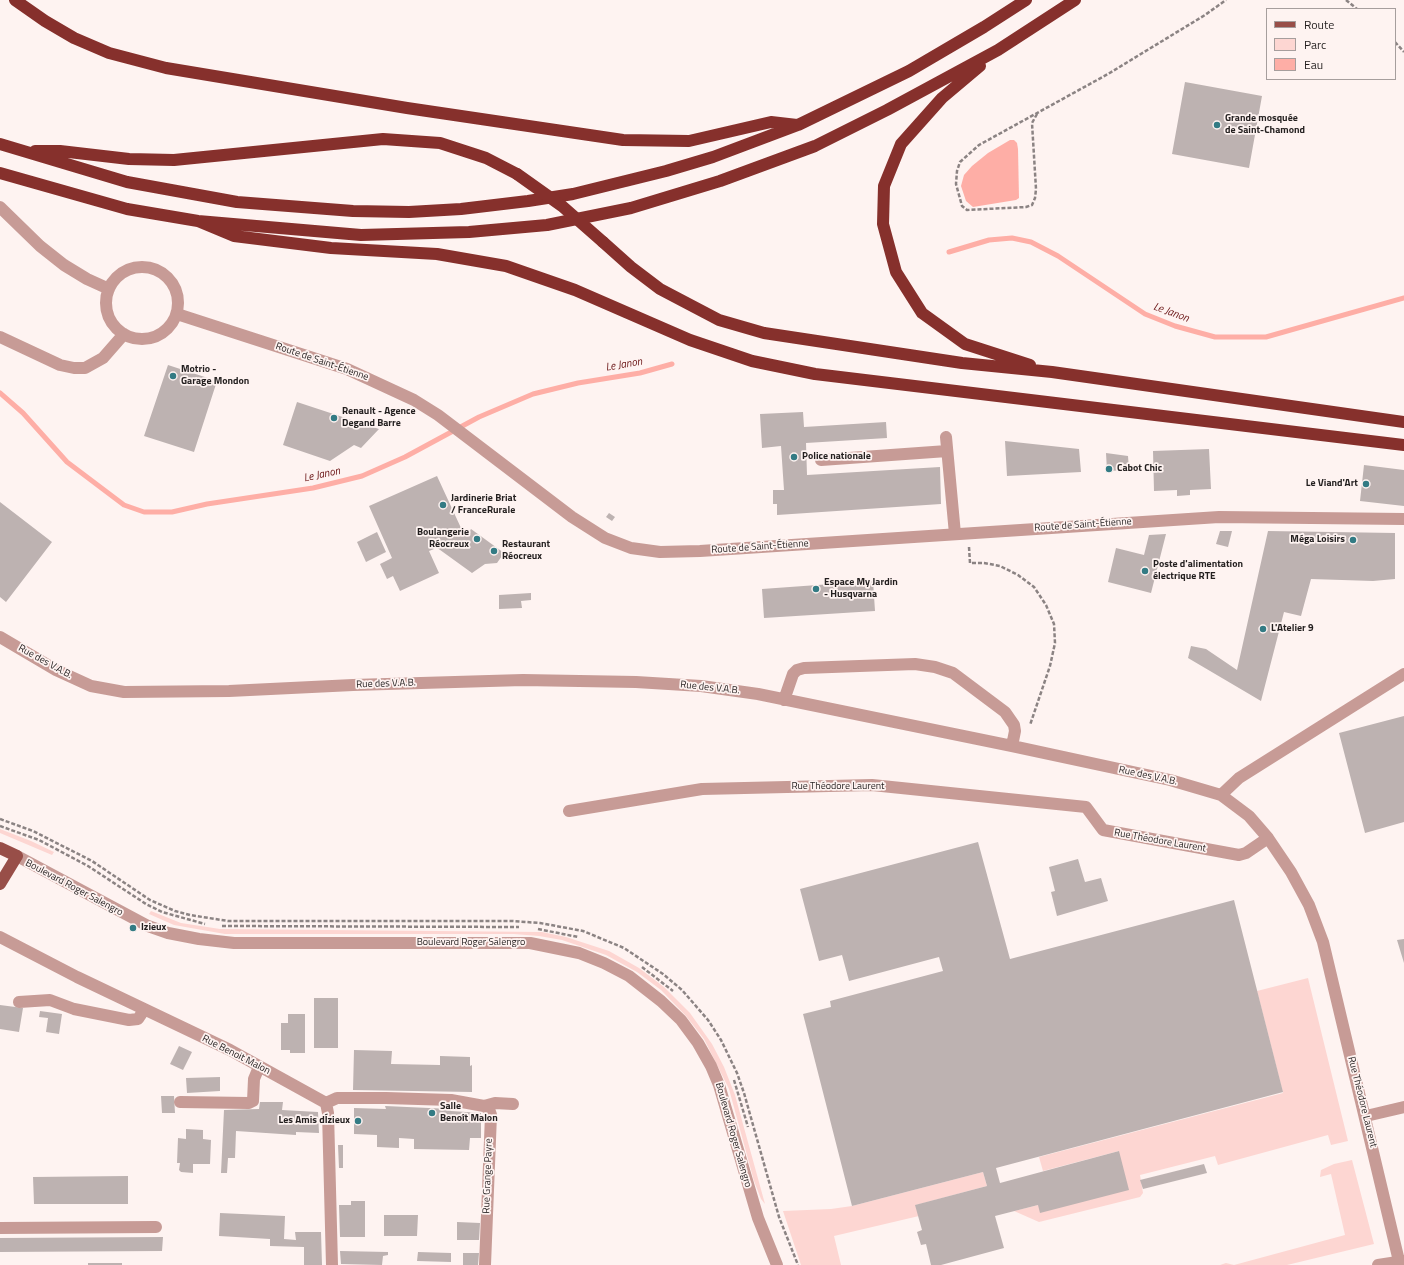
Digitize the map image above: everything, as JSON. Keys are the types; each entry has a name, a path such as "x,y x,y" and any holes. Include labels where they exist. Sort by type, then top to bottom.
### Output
{"highway":[{"path":"15,0 44,21 74,38 116,55 166,68 407,108 623,140 689,141 771,122 798,125"},
{"path":"0,144 22,152 127,182 236,202 300,208 409,212 461,209 528,201 573,194 620,184 713,157 798,125 909,71 1026,0"},
{"path":"0,172 127,209 198,221 361,235 469,232 547,225 631,208 720,181 814,146 887,110 998,50 1075,0"},
{"path":"998,50 942,98 901,144 884,186 883,224 896,272 922,312 965,344 1052,372"},
{"path":"22,152 60,151 129,160 174,160 383,139 440,143 486,158 518,174 562,206 631,267 660,289 727,322 764,333 808,341 962,363 1052,372 1404,422"},
{"path":"198,221 234,236 331,248 437,254 506,266 574,290 690,340 752,361 815,374 1404,445"}],"main road":[{"path":"0,848 16,856 0,884"}],"street":[{"path":"0,207 40,246 64,265 87,279 109,289"},
{"path":"136,267 149,267 170,279 176,290 178,302 177,314 172,324 164,332 155,337 139,339 124,334 116,328 106,309 106,299 115,278 125,271 136,267"},
{"name":"Route de Saint-Étienne","path":"177,314 347,369 408,397 438,415 572,518 605,538 631,548 660,552 700,551 1219,517 1404,519"},
{"path":"0,337 60,365 74,368 86,368 103,358 124,334"},
{"path":"946,437 955,534"},
{"path":"821,460 947,451"},
{"name":"Rue des V.A.B.","path":"0,637 56,670 91,686 124,692 206,692 360,684 523,680 636,682 687,685 758,694 1170,780 1222,795 1249,816 1268,838"},
{"path":"784,700 792,674 797,670 804,668 915,664 934,667 953,673 1005,712 1014,726 1015,731 1012,746"},
{"path":"1222,795 1239,778 1404,674"},
{"name":"Rue Théodore Laurent","path":"569,811 702,789 872,785 1086,807 1103,830 1239,855 1246,853 1268,838 1291,872 1309,905 1323,942 1402,1261"},
{"name":"Boulevard Roger Salengro","path":"16,856 148,926 168,933 234,943 530,943 579,953 604,963 629,976 646,988 681,1020 698,1043 711,1066 719,1085 758,1218 777,1265"},
{"name":"Rue Benoit Malon","path":"0,937 144,1010 230,1050 326,1103"},
{"path":"19,1002 50,1000 74,1009 129,1020 138,1019 144,1010"},
{"path":"180,1102 249,1103 253,1101 254,1079 259,1067"},
{"path":"332,1265 328,1113 326,1103 337,1098 386,1098 451,1100 484,1106 495,1103 513,1104"},
{"name":"Rue Grange Payre","path":"484,1106 488,1109 491,1115 485,1265"},
{"path":"1366,1116 1404,1107"},
{"path":"0,1228 156,1227"},
{"path":"1378,1265 1402,1261"}],"path":[{"path":"1037,114 1032,123 1036,189 1035,198 1032,205 1026,208 967,210 962,206 956,184 957,171 960,162 979,145 1114,70 1226,0"},
{"path":"1346,0 1356,8"},
{"path":"1396,43 1404,52"},
{"path":"969,545 970,563 984,563 1000,566 1018,575 1034,587 1046,605 1054,624 1055,643 1050,666 1029,729"},
{"path":"0,819 33,832 92,861 150,900 175,911 190,915 228,920 256,921 512,921 540,923 583,931 624,948 663,974 682,990 708,1020 721,1040 737,1073 744,1093 779,1217 798,1265"},
{"path":"0,826 39,840 88,866 146,904 162,912 180,919 207,924"},
{"path":"221,926 527,927"},
{"path":"533,928 551,930 582,938"},
{"path":"636,963 666,984 677,994"},
{"path":"734,1078 749,1131"}],"green space":[{"path":"0,829 54,852 52,855 0,833"},
{"path":"151,911 181,923 220,929 542,932 566,937 609,951 639,968 664,987 690,1013 712,1044 724,1067 735,1095 765,1204 761,1199 754,1181 729,1089 704,1039 686,1016 661,990 637,972 606,955 562,940 514,934 225,934 174,925 149,914"},
{"path":"1308,978 1348,1141 1331,1145 1328,1135 1218,1165 1215,1156 1140,1175 1143,1193 1140,1197 1039,1222 1014,1211 1038,1205 1119,1151 1043,1171 1039,1157 1283,1093 1257,991"},
{"path":"1352,1160 1374,1244 1287,1265 1234,1265 1345,1235 1331,1174 1320,1177 1321,1170 1334,1164"},
{"path":"983,1172 987,1186 916,1205 919,1216 834,1236 841,1265 801,1265 783,1211 831,1209 852,1206"},
{"path":"1226,1263 1234,1265 1220,1265"}],"water":[{"path":"1010,140 1014,140 1017,143 1018,149 1019,198 1016,200 973,207 966,201 961,186 964,175 972,166 988,153"}],"building":[{"name":"Grande mosquée de Saint-Chamond","path":"1185,82 1262,96 1249,168 1172,154"},
{"path":"168,365 217,381 194,452 144,436"},
{"path":"297,402 379,429 361,448 354,445 330,461 283,445"},
{"name":"Police nationale","path":"803,412 804,427 886,422 887,438 806,443 807,475 940,467 941,504 777,515 777,504 773,504 773,490 784,490 781,446 762,448 760,414"},
{"path":"1005,441 1079,449 1081,472 1007,476"},
{"path":"1209,449 1211,489 1190,490 1190,495 1177,496 1177,490 1154,491 1153,451"},
{"path":"1106,453 1128,456 1129,470 1107,471"},
{"path":"1364,465 1404,470 1404,506 1360,501"},
{"path":"437,476 461,528 468,534 471,529 504,553 497,563 485,564 472,573 436,547 433,540 431,541 434,549 429,551 439,573 400,591 393,576 387,579 380,564 392,558 369,506"},
{"path":"0,502 52,542 6,602 0,597"},
{"path":"609,513 615,517 612,521 606,517"},
{"path":"1220,531 1232,531 1228,547 1216,544"},
{"path":"1268,531 1395,533 1395,579 1373,581 1311,579 1301,616 1284,612 1261,701 1188,658 1191,646 1206,649 1237,670"},
{"path":"377,532 386,552 366,562 357,542"},
{"name":"Poste d'alimentation électrique RTE","path":"1166,534 1151,593 1108,582 1116,548 1144,555 1149,535"},
{"path":"873,581 875,611 764,618 762,589"},
{"path":"531,593 531,600 521,601 522,608 499,609 499,595"},
{"path":"1404,716 1404,822 1365,833 1339,733"},
{"path":"978,842 1010,959 1234,900 1283,1092 996,1168 1000,1183 1119,1151 1129,1190 1040,1213 1038,1205 995,1216 1004,1248 941,1265 931,1265 926,1244 921,1245 917,1232 922,1230 915,1205 987,1186 983,1172 852,1206 803,1014 831,1007 830,1001 943,971 939,957 849,981 842,955 819,961 800,889"},
{"path":"1078,859 1085,882 1101,878 1108,901 1057,916 1051,892 1055,891 1049,867"},
{"path":"1404,939 1404,963 1397,940"},
{"path":"314,998 338,998 338,1048 314,1048"},
{"path":"0,1005 23,1008 19,1032 0,1029"},
{"path":"40,1011 62,1014 59,1034 46,1032 48,1018 39,1017"},
{"path":"288,1014 305,1014 305,1053 290,1053 290,1050 281,1050 281,1023 288,1023"},
{"path":"179,1046 192,1052 183,1070 170,1064"},
{"path":"354,1050 392,1051 391,1064 440,1065 440,1056 470,1057 470,1066 472,1065 472,1092 353,1090"},
{"path":"220,1077 220,1091 187,1093 186,1078"},
{"path":"161,1096 174,1096 175,1113 162,1113"},
{"path":"260,1102 283,1102 282,1110 318,1112 319,1133 296,1132 296,1135 236,1131 235,1158 228,1158 227,1173 221,1173 224,1110 259,1109"},
{"path":"385,1106 451,1109 451,1111 481,1113 481,1138 470,1138 469,1150 414,1149 414,1139 399,1138 399,1148 377,1147 377,1135 354,1134 354,1108 386,1109"},
{"path":"186,1129 203,1130 203,1139 211,1140 210,1164 193,1164 193,1173 181,1172 179,1170 180,1163 177,1163 178,1138 186,1139"},
{"path":"338,1145 343,1145 343,1168 339,1168"},
{"path":"1204,1164 1207,1173 1143,1189 1140,1180"},
{"path":"128,1176 128,1204 34,1204 33,1177"},
{"path":"351,1201 365,1201 365,1237 340,1237 339,1205 351,1205"},
{"path":"220,1213 285,1216 284,1239 296,1240 295,1232 321,1232 322,1265 304,1265 304,1247 270,1246 270,1239 219,1236"},
{"path":"384,1215 418,1215 417,1236 384,1236"},
{"path":"457,1222 480,1223 479,1240 457,1240"},
{"path":"163,1237 162,1251 0,1252 0,1238"},
{"path":"340,1251 388,1252 388,1255 383,1256 382,1265 341,1264"},
{"path":"418,1252 451,1253 451,1262 417,1261"},
{"path":"463,1253 479,1253 478,1265 463,1265"},
{"path":"88,1263 122,1263 122,1265 88,1265"}],"waterway":[{"name":"Le Janon","path":"949,252 989,240 1012,238 1031,242 1058,256 1145,314 1175,326 1215,337 1266,337 1404,298"},
{"name":"Le Janon","path":"0,393 23,413 67,462 124,505 144,512 172,512 207,504 313,488 362,476 405,457 479,417 533,394 578,383 640,373 672,364"}],"place":[{"name":"Grande mosquée de Saint-Chamond","path":"1217,125"},
{"name":"Motrio - Garage Mondon","path":"173,376"},
{"name":"Renault - Agence Degand Barre","path":"334,418"},
{"name":"Police nationale","path":"794,457"},
{"name":"Cabot Chic","path":"1109,469"},
{"name":"Le Viand'Art","path":"1366,484"},
{"name":"Jardinerie Briat / FranceRurale","path":"443,505"},
{"name":"Boulangerie Réocreux","path":"477,539"},
{"name":"Méga Loisirs","path":"1353,540"},
{"name":"Restaurant Réocreux","path":"494,551"},
{"name":"Poste d'alimentation électrique RTE","path":"1145,571"},
{"name":"Espace My Jardin - Husqvarna","path":"816,589"},
{"name":"L'Atelier 9","path":"1263,629"},
{"name":"Izieux","path":"133,928"},
{"name":"Salle Benoît Malon","path":"432,1113"},
{"name":"Les Amis dÍzieux","path":"358,1121"}]}
